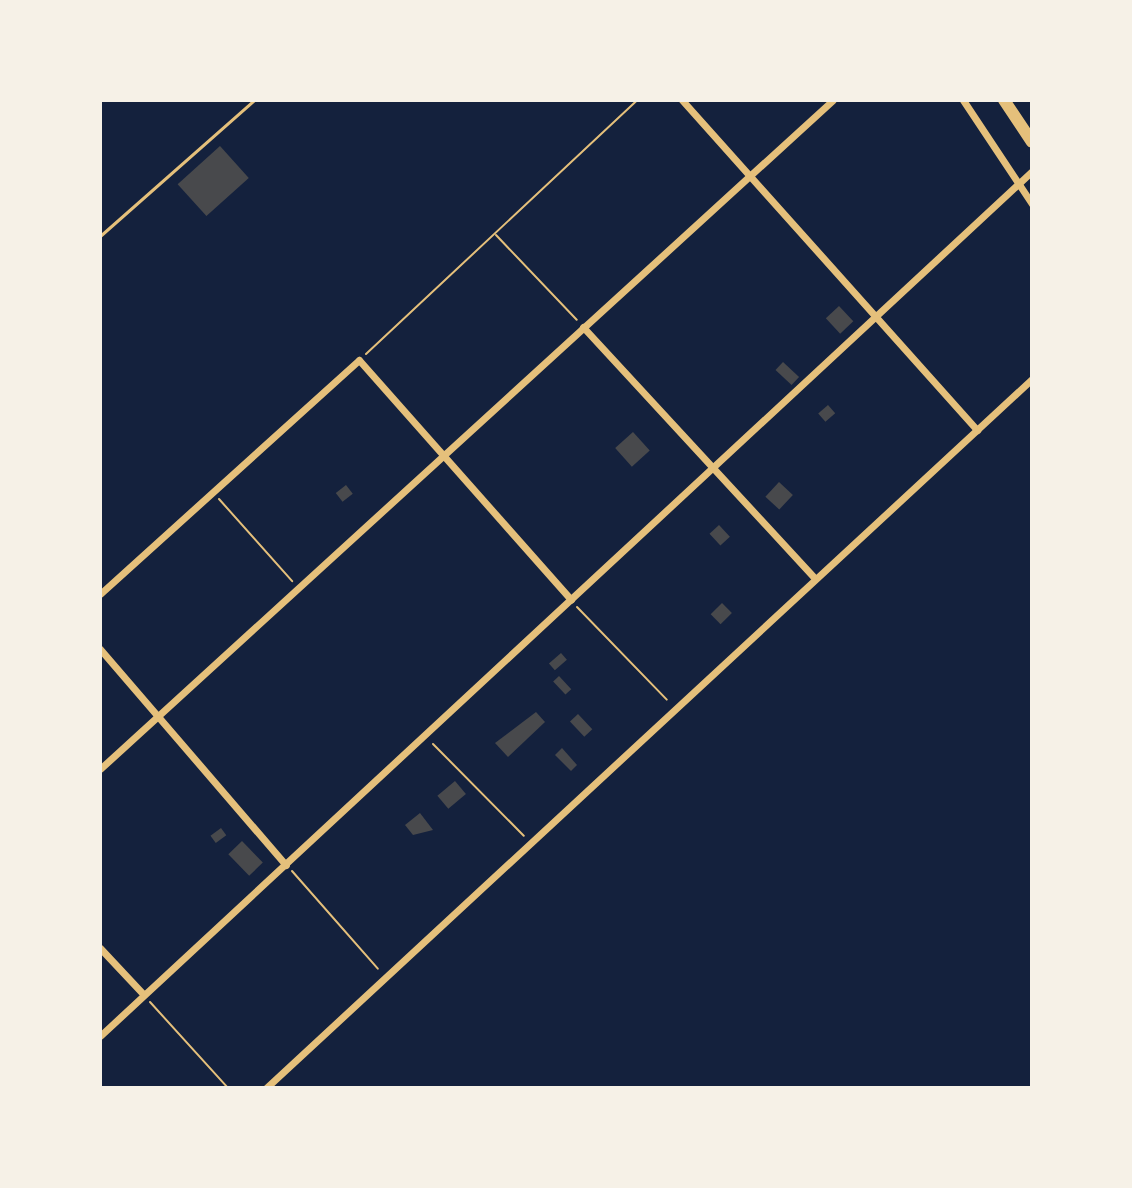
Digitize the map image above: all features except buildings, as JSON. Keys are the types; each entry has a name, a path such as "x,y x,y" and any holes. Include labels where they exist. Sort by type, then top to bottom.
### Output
{"highway":[{"path":"1004,100 1032,142"}],"street":[{"path":"682,100 977,430"},
{"path":"100,769 157,713 443,457 833,100"},
{"path":"963,100 1032,204"},
{"path":"100,1036 716,466 880,320 1032,171"},
{"path":"583,327 716,466 815,578"},
{"path":"100,594 359,360 571,600"},
{"path":"266,1088 1032,379"},
{"path":"100,649 286,865"},
{"path":"100,948 144,995"}],"lane":[{"path":"100,236 254,100"}],"path":[{"path":"359,360 637,100"},
{"path":"495,233 583,327"},
{"path":"213,492 298,587"},
{"path":"571,600 675,708"},
{"path":"425,736 530,843"},
{"path":"286,865 385,977"},
{"path":"144,995 228,1088"}]}
